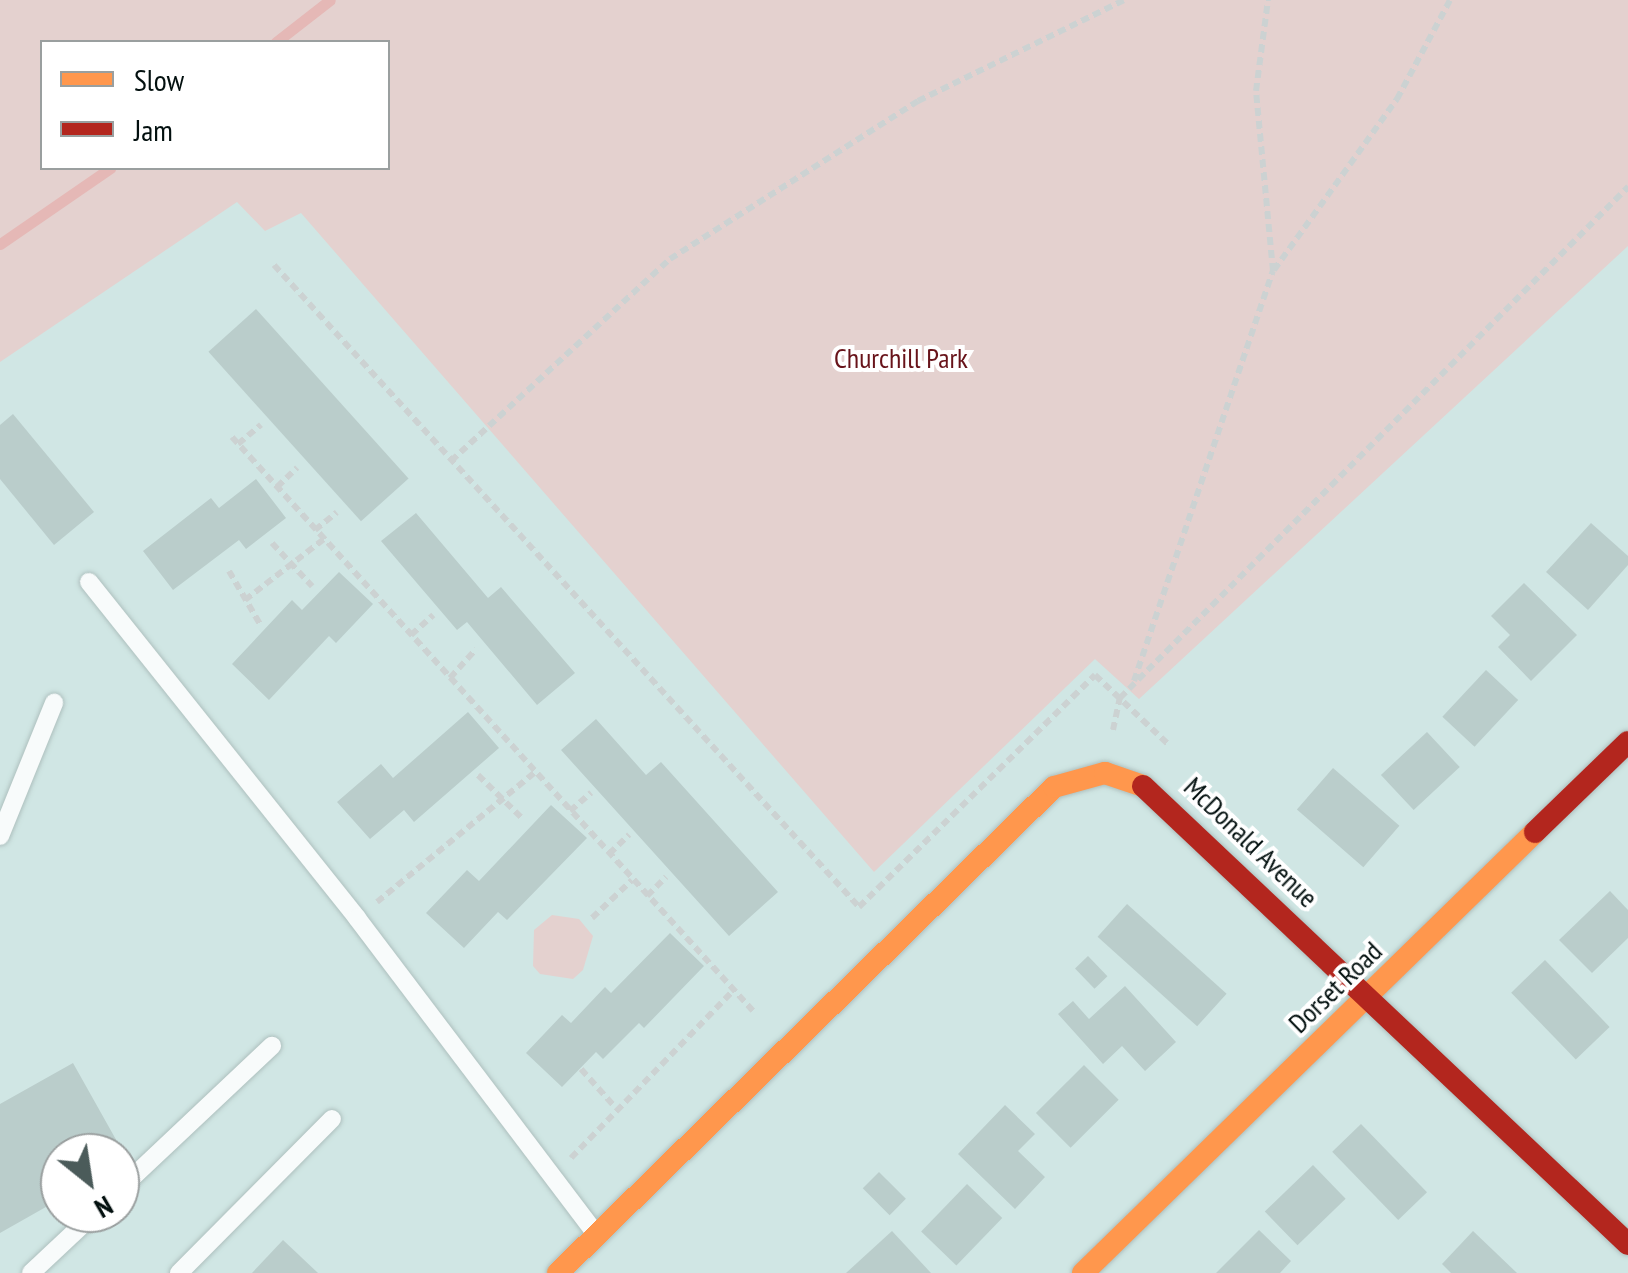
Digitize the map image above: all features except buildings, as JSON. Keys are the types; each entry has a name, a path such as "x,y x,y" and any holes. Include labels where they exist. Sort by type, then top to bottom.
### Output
{"street":[{"name":"Dorset Road","path":"1083,1273 1628,742"},
{"name":"McDonald Avenue","path":"558,1273 1054,787 1071,779 1105,773 1150,788 1628,1244"}],"lane":[{"path":"88,582 357,918 550,1182 597,1235"},
{"path":"0,836 54,703"},
{"path":"140,1170 272,1046"},
{"path":"179,1273 332,1119"},
{"path":"31,1273 74,1233"}],"path":[{"path":"451,460 670,259 918,101 1124,0"},
{"path":"1268,0 1256,91 1273,270"},
{"path":"1132,687 1273,270 1397,98 1450,0"},
{"path":"1111,740 1120,698 1628,187"},
{"path":"274,264 858,907 1096,675 1178,754"},
{"path":"238,444 261,424"},
{"path":"232,437 753,1011"},
{"path":"276,487 297,468"},
{"path":"315,530 337,512"},
{"path":"245,600 324,539"},
{"path":"272,543 312,586"},
{"path":"229,571 260,624"},
{"path":"411,635 433,615"},
{"path":"450,678 476,650"},
{"path":"357,918 535,772"},
{"path":"478,775 523,819"},
{"path":"570,811 591,792"},
{"path":"609,854 629,834"},
{"path":"647,896 666,877"},
{"path":"592,918 632,880"},
{"path":"550,1182 615,1107 734,990"},
{"path":"581,1069 615,1107"}],"green space":[{"name":"Churchill Park","path":"0,0 1628,0 1628,246 1139,699 1095,659 874,872 301,213 265,231 237,202 0,362"},
{"path":"552,915 579,919 593,936 583,970 573,979 540,974 533,966 534,930"}],"waterway":[{"path":"279,40 330,0"},
{"path":"0,244 107,170"}],"traffic: slow":[{"path":"558,1273 1054,787 1105,773 1143,786"},
{"path":"1083,1273 1535,832"}],"traffic: jam":[{"path":"1535,832 1628,742"},
{"path":"1143,786 1628,1244"}]}
